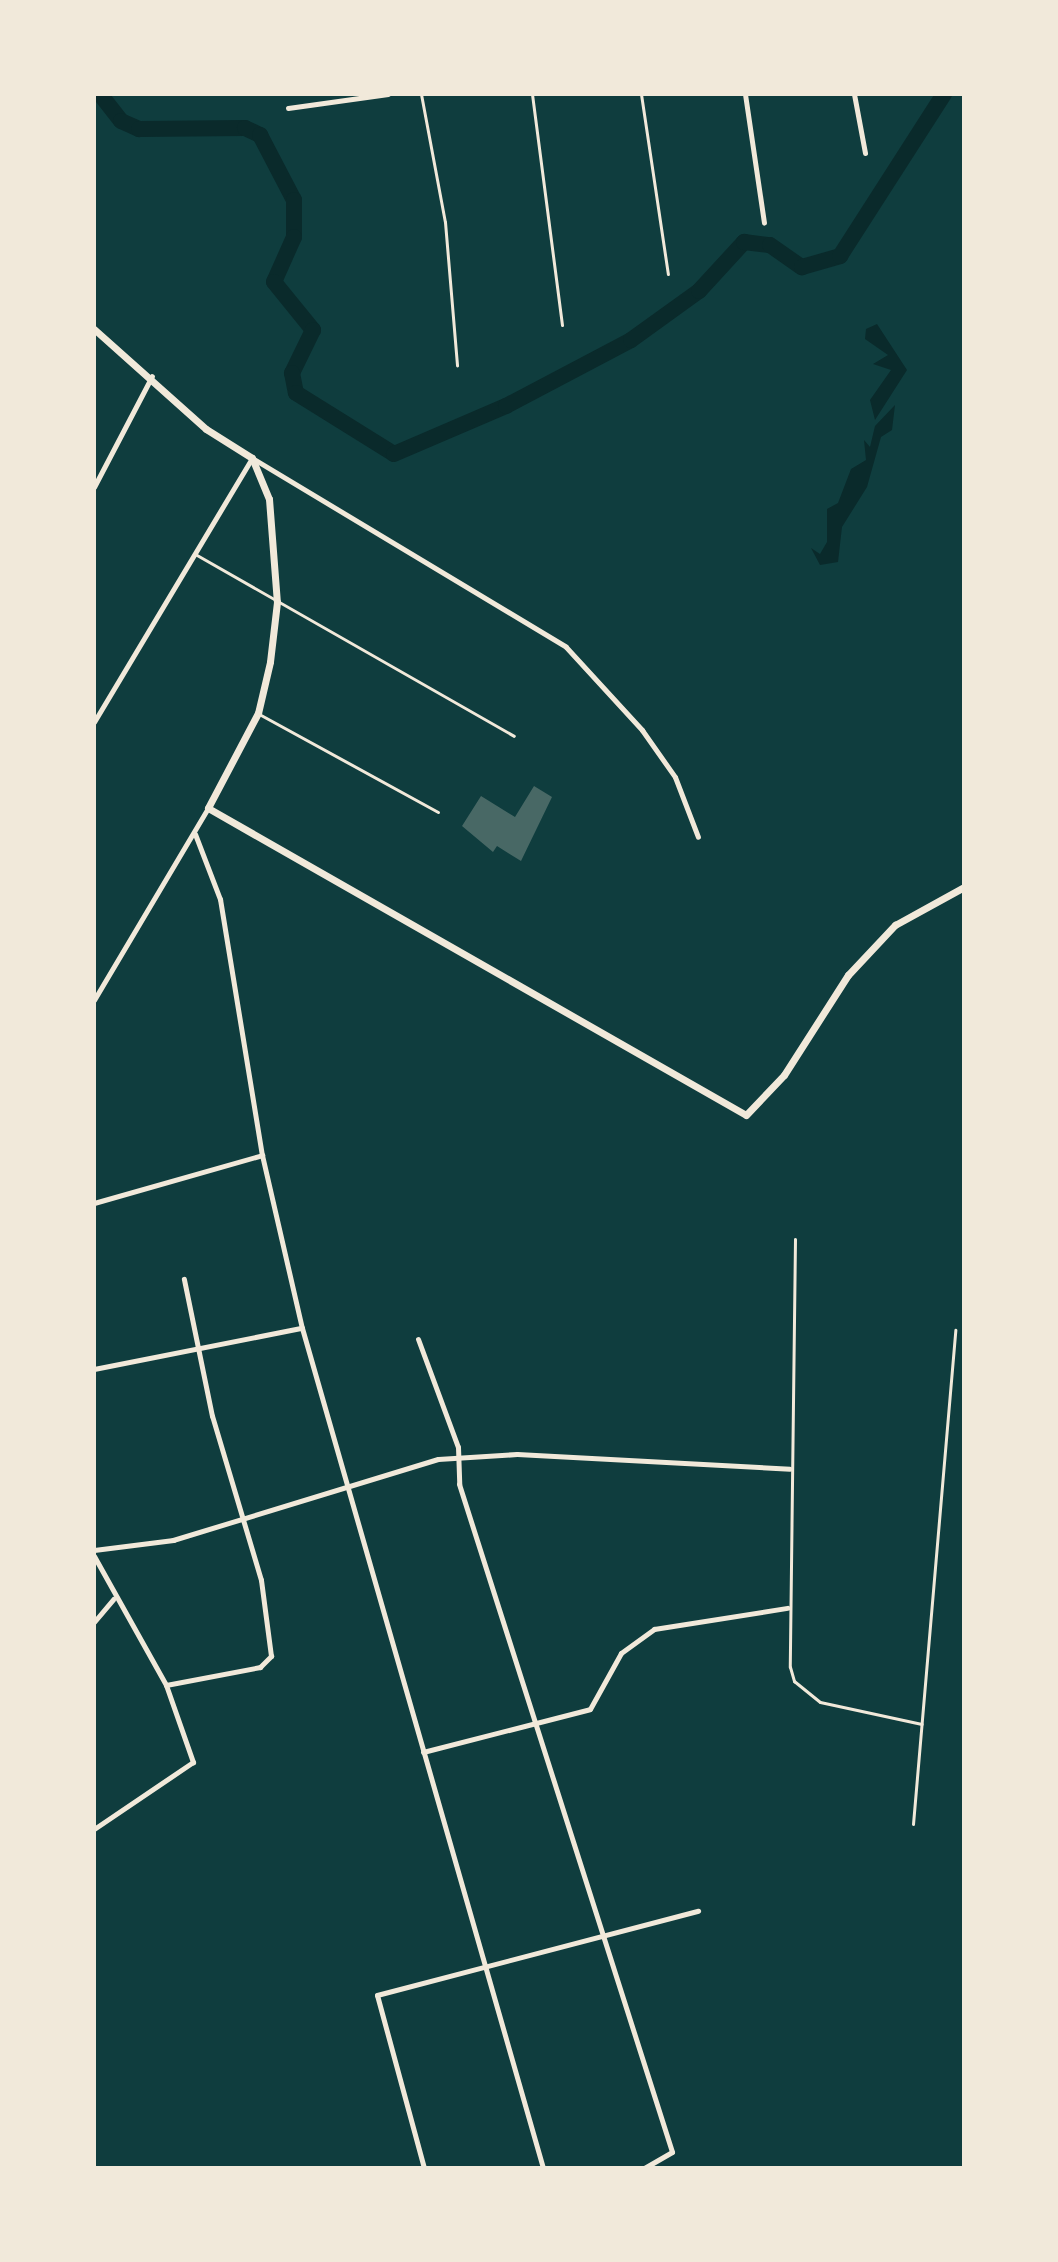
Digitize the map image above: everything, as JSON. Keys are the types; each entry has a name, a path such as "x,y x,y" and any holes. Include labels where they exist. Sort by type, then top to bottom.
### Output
{"street":[{"path":"288,108 388,94"},
{"path":"745,94 764,223"},
{"path":"854,94 865,153"},
{"path":"94,329 152,376 206,429 566,647 658,754 698,837"},
{"path":"94,487 152,376"},
{"path":"94,722 252,458"},
{"path":"94,1000 195,834 258,713 277,602 269,499 252,458"},
{"path":"208,808 746,1115 784,1075 848,975 895,925 964,887"},
{"path":"195,834 220,899 262,1155 302,1328 543,2168"},
{"path":"94,1203 262,1155"},
{"path":"166,1685 269,1663 261,1580 241,1520 184,1279"},
{"path":"94,1369 302,1328"},
{"path":"418,1339 458,1447 454,1462 672,2152 644,2168"},
{"path":"94,1829 190,1769 166,1685 113,1599 94,1553 173,1540 423,1462 454,1462 517,1454 790,1469"},
{"path":"94,1622 113,1599"},
{"path":"423,1752 536,1725 598,1703 621,1653 639,1636 787,1608"},
{"path":"424,2168 377,1995 698,1911"}],"lane":[{"path":"421,94 445,222 457,366"},
{"path":"532,94 562,325"},
{"path":"641,94 668,274"},
{"path":"195,554 514,736"},
{"path":"258,713 438,812"},
{"path":"795,1239 787,1608 790,1667 804,1690 844,1711 922,1724"},
{"path":"913,1824 955,1330"}],"water":[{"path":"877,324 907,370 875,420 870,400 891,370 873,364 888,355 865,339 866,329"},
{"path":"895,405 892,430 881,437 867,487 842,527 838,562 820,565 811,548 820,554 827,542 827,509 838,503 851,469 866,460 864,440 870,447 875,426"}],"building":[{"path":"534,786 552,797 521,861 497,846 493,852 462,826 481,796 515,817"}],"waterway":[{"path":"100,94 121,121 139,129 245,128 260,135 294,200 294,237 274,282 313,330 292,373 296,393 394,454 506,406 631,340 699,291 744,242 770,245 802,267 840,256 944,94"}]}
